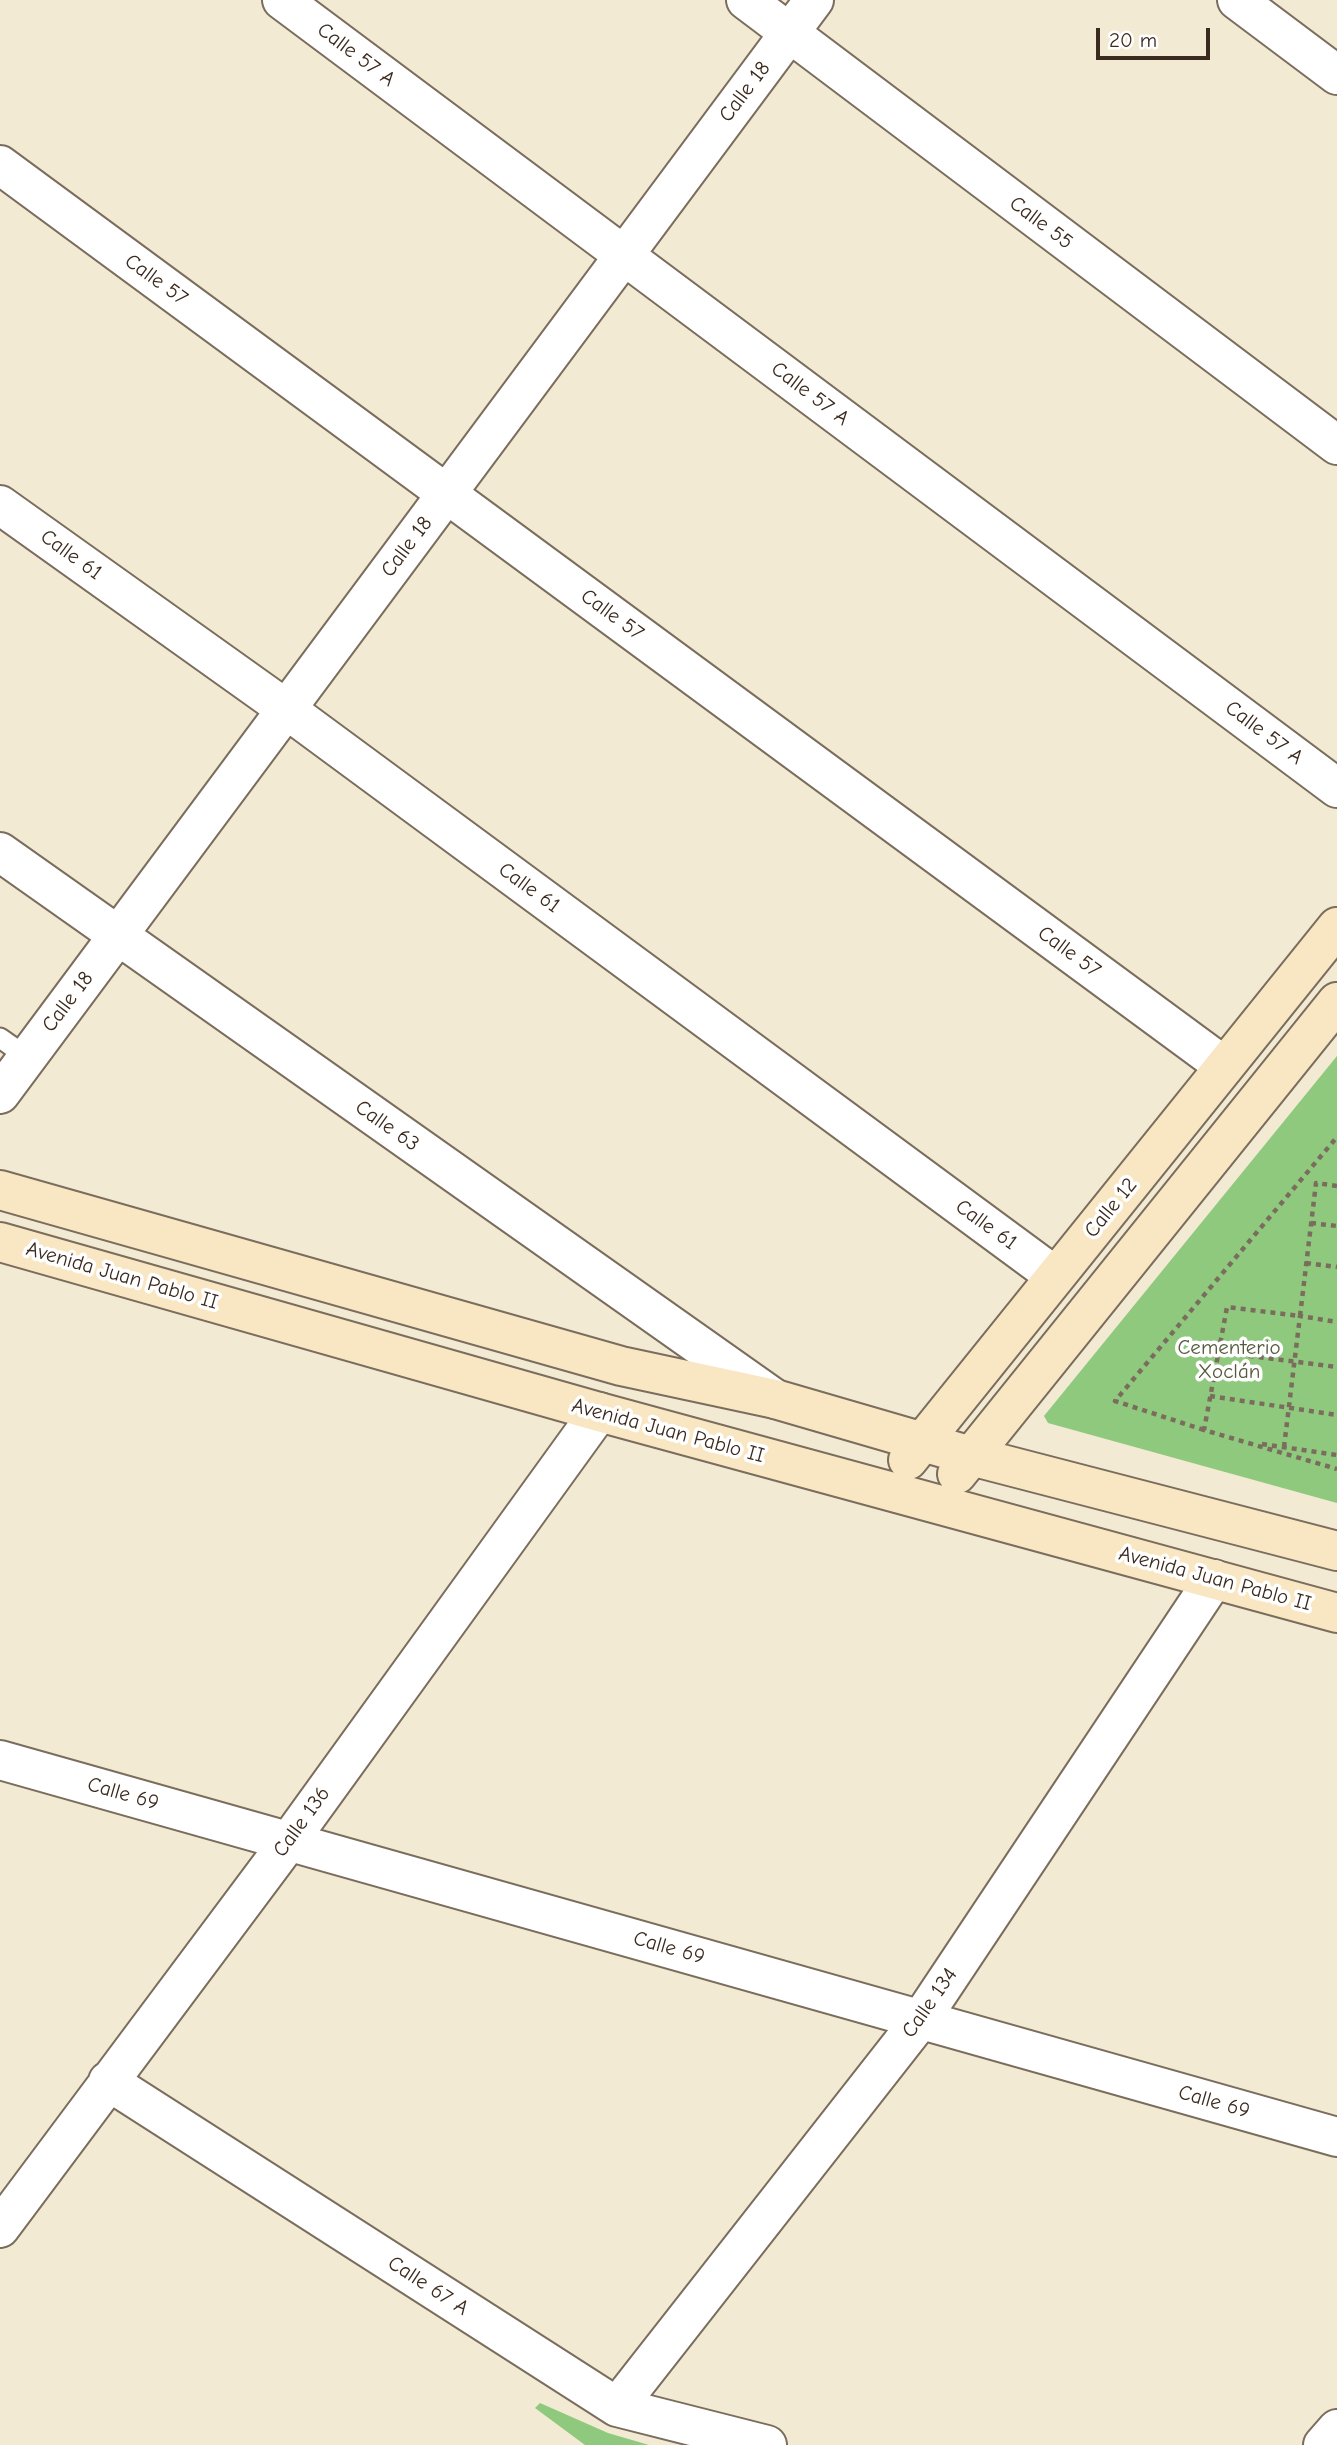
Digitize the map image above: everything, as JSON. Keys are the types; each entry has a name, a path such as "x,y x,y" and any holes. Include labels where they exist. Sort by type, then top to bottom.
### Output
{"main road":[{"name":"Calle 12","path":"886,1490 922,1441 1337,927"},
{"path":"934,1503 1337,1002"},
{"path":"0,1190 621,1366 775,1399 971,1456 1337,1550"},
{"name":"Avenida Juan Pablo II","path":"0,1242 599,1412 1337,1613"}],"street":[{"name":"Calle 57 A","path":"282,0 1337,788"},
{"name":"Calle 55","path":"746,0 1337,445"},
{"name":"Calle 18","path":"0,1094 14,1048 117,936 814,0"},
{"path":"1237,0 1337,75"},
{"name":"Calle 57","path":"0,165 1224,1066"},
{"name":"Calle 61","path":"0,505 286,709 1055,1276"},
{"name":"Calle 63","path":"0,852 775,1399"},
{"name":"Calle 136","path":"7,2204 108,2081 289,1841 599,1412"},
{"name":"Calle 134","path":"617,2407 921,2019 1214,1579"},
{"name":"Calle 69","path":"0,1760 1337,2137"},
{"name":"Calle 67 A","path":"108,2081 617,2407 766,2445"},
{"path":"1323,2445 1337,2429"}],"path":[{"path":"1337,1137 1115,1401 1337,1469"},
{"path":"1284,1447 1316,1183 1337,1186"},
{"path":"1311,1223 1337,1226"},
{"path":"1306,1263 1337,1267"},
{"path":"1204,1430 1227,1307 1337,1322"},
{"path":"1219,1352 1337,1367"},
{"path":"1210,1396 1337,1415"},
{"path":"1247,1443 1337,1455"}],"green space":[{"name":"Cementerio Xoclán","path":"1337,1056 1337,1503 1048,1423 1044,1416"},
{"path":"540,2403 608,2433 649,2445 585,2445 535,2408"}]}
